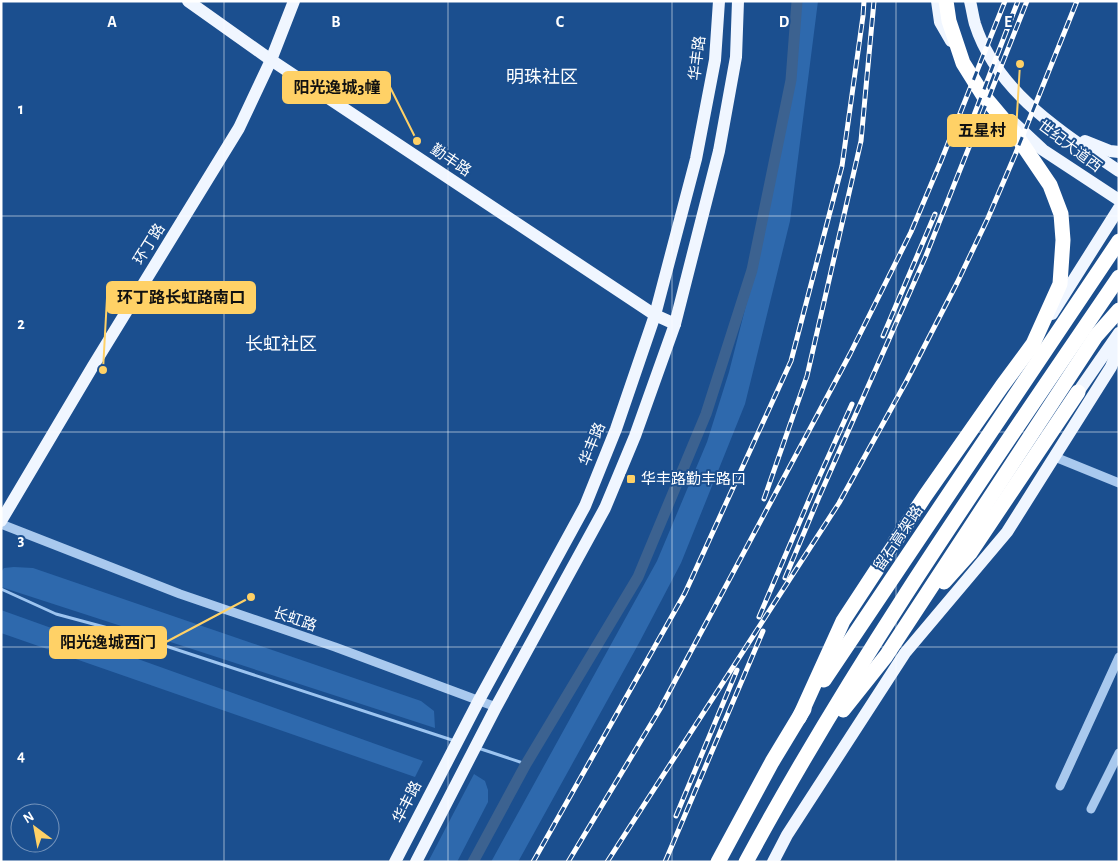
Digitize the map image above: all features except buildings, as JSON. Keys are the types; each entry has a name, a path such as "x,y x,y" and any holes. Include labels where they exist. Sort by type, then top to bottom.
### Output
{"highway":[{"path":"799,718 842,621 931,488 1033,344 1060,284 1063,240 1061,214 1050,185 1014,132 983,96 963,63 949,21 946,1"},
{"name":"留石高架路","path":"718,862 772,762 799,718 1119,241"},
{"path":"746,862 822,728 964,504 1119,277"},
{"path":"804,760 886,656 1096,336 1119,310"},
{"path":"911,619 970,553 1078,392"}],"main road":[{"name":"勤丰路","path":"188,1 271,60 655,315 675,324"},
{"name":"环丁路","path":"1,522 89,373 239,128 271,60 294,1"},
{"name":"华丰路","path":"395,862 479,700 585,506 616,429 655,315 696,159 715,60 719,1"},
{"path":"416,862 496,707 605,508 635,436 675,324 719,150 736,57 738,1"},
{"path":"937,1 940,22 963,63"},
{"path":"970,1 975,24 992,61 1022,99 1062,132 1110,151 1119,152"},
{"name":"世纪大道西","path":"983,96 1044,150 1119,200"},
{"name":"世纪大道西","path":"1062,132 1119,171"},
{"path":"1033,344 1119,208"},
{"path":"1078,392 1119,333"},
{"path":"773,862 787,835 905,652 1007,532 1111,367 1119,347"}],"street":[{"path":"1055,456 1119,483"},
{"name":"长虹路","path":"1,522 171,590 335,647 496,707"},
{"path":"1060,786 1119,657"},
{"path":"1091,809 1119,753"}],"shaded area":[{"path":"800,1 818,1 790,221 745,404 681,563 518,862 491,862 657,561 707,442 729,372 755,270 779,153 798,32"},
{"path":"4,568 33,568 421,701 434,711 435,728 1,587 1,572"},
{"path":"1,610 423,761 415,777 1,633"},
{"path":"474,774 485,781 488,790 488,802 457,862 428,862"}],"waterway":[{"path":"473,862 526,764 638,577 706,414 752,270 791,80 797,1"},
{"path":"1,589 56,614 123,632 455,741"},
{"path":"478,748 526,764"}],"railway":[{"path":"533,862 685,593 791,361 842,166 864,1"},
{"path":"764,499 807,376 861,141 874,1"},
{"path":"568,862 660,709 850,354 911,232 1005,1"},
{"path":"971,123 1018,1"},
{"path":"785,578 925,258 1027,1"},
{"path":"607,862 839,503 906,382 988,218 1077,1"},
{"path":"883,336 935,214"},
{"path":"759,617 852,404"},
{"path":"665,862 763,631"},
{"path":"676,816 737,670"}],"place":[{"name":"五星村","path":"1020,64"},
{"name":"阳光逸城3幢","path":"417,141"},
{"name":"环丁路长虹路南口","path":"103,370"},
{"name":"华丰路勤丰路口","path":"631,479"},
{"name":"阳光逸城西门","path":"251,597"}],"district":[{"name":"明珠社区","path":"542,77"},
{"name":"长虹社区","path":"281,344"}]}
